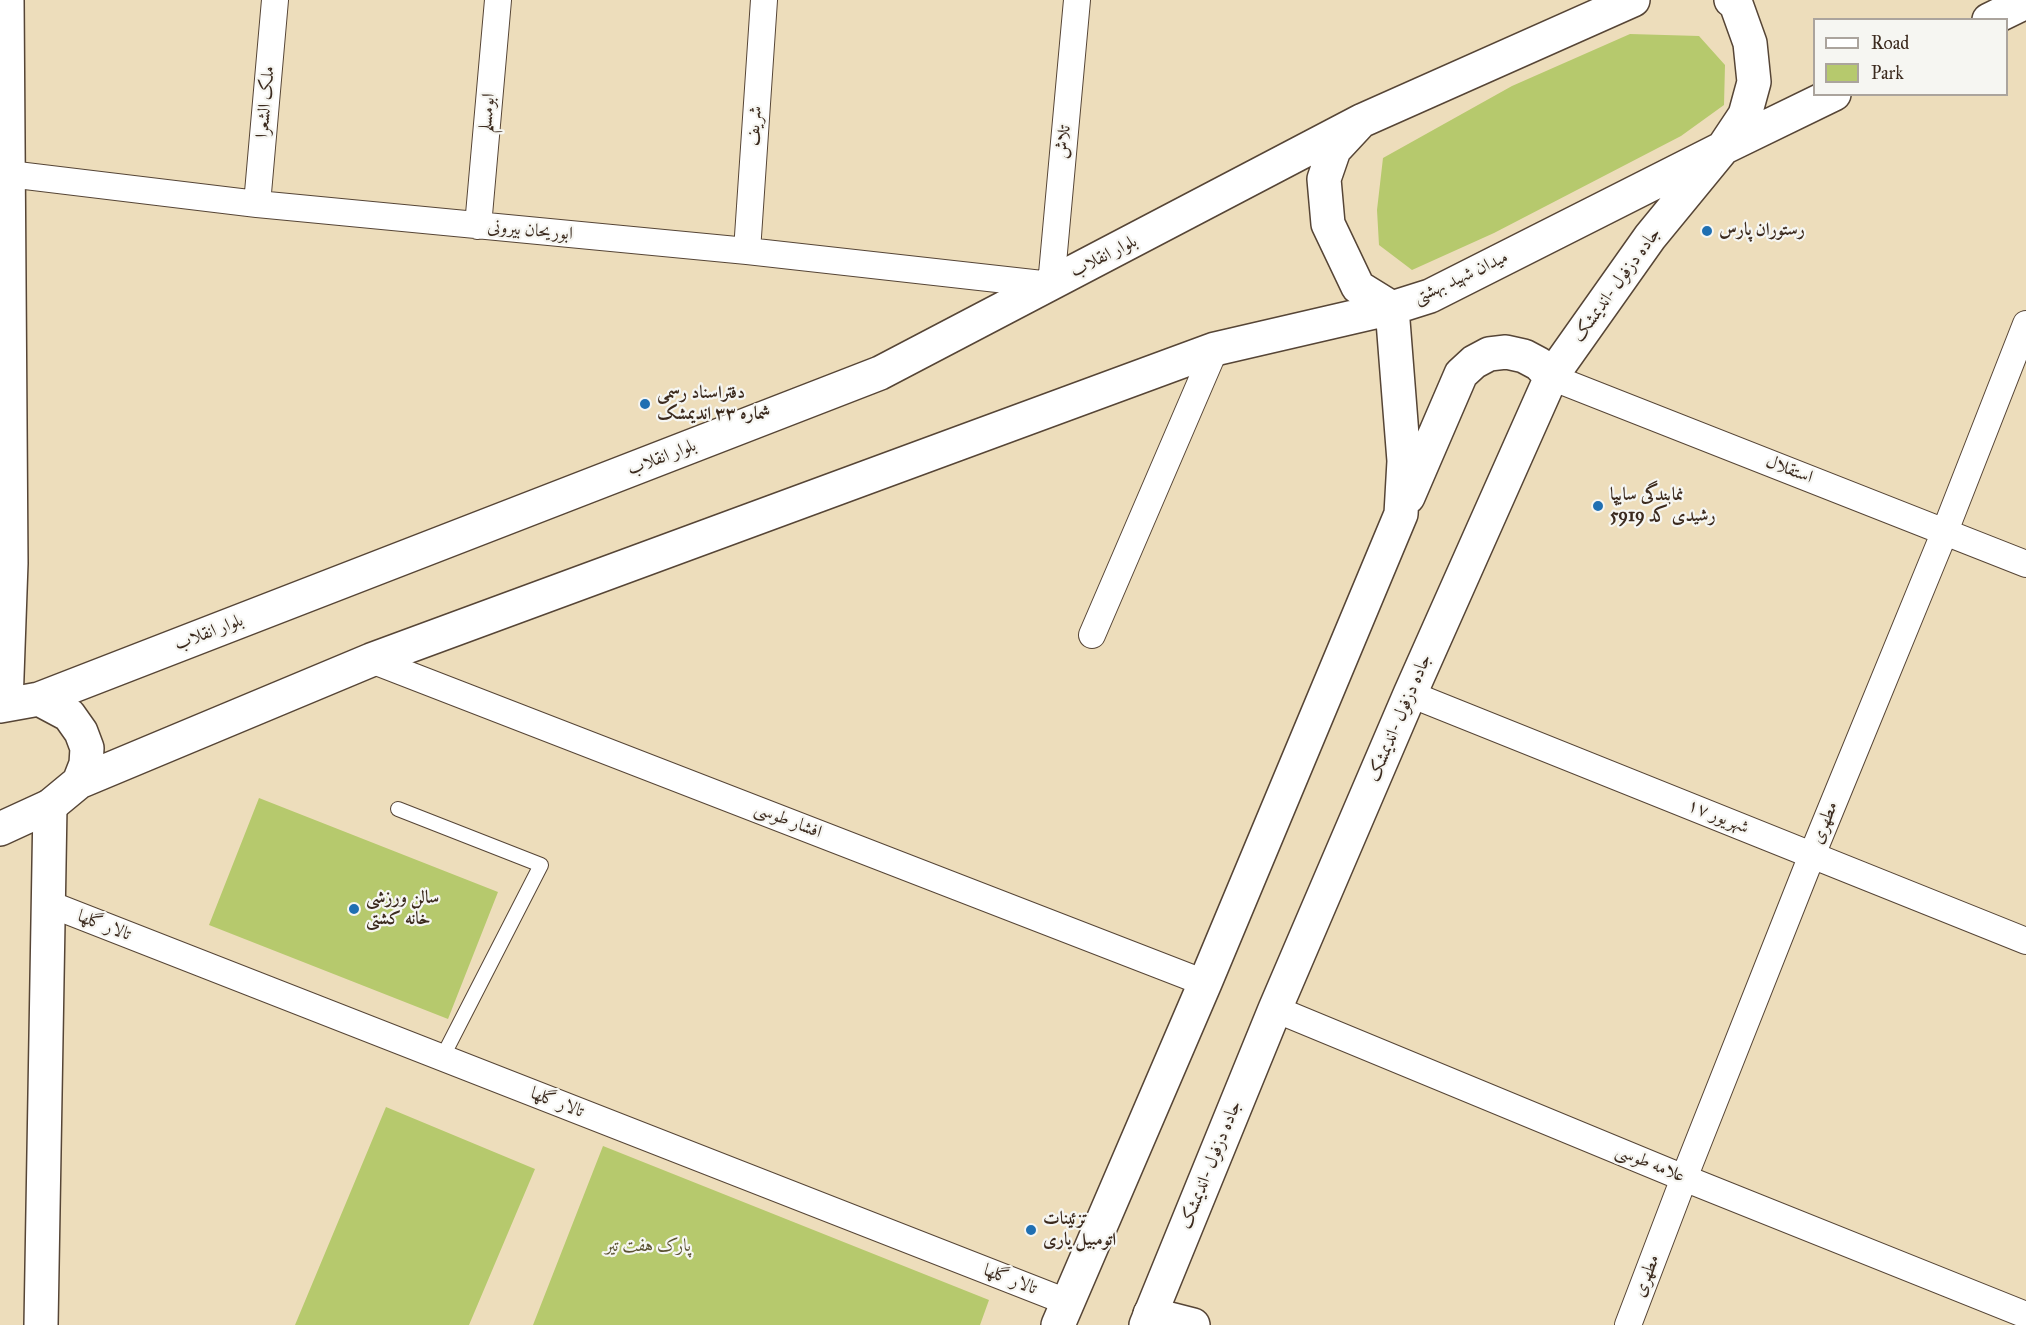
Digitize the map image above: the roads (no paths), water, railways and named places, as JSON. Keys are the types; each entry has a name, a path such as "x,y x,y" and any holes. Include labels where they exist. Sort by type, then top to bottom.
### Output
{"main road":[{"path":"3,705 11,563 7,0"},
{"name":"میدان شهید بهشتی","path":"1630,0 1361,121 1334,150 1324,179 1328,224 1358,287 1392,308 1430,296 1723,148 1745,115 1754,82 1750,43 1737,4 1731,0"},
{"path":"1993,18 2026,2"},
{"path":"1723,148 1830,96"},
{"name":"بلوار انقلاب","path":"3,705 39,699 880,373 1361,121"},
{"name":"جاده دزفول -اندیمشک","path":"1148,1320 1275,1009 1410,694 1551,377 1650,237 1723,148"},
{"path":"0,829 50,806 79,782 371,660 1215,349 1392,308 1404,461 1401,514"},
{"path":"1063,1313 1205,983 1461,374 1474,362 1489,354 1506,352 1524,356 1539,364 1551,377"},
{"path":"39,699 69,715 81,732 87,748 86,764 79,782"},
{"path":"41,1325 50,806"},
{"path":"1148,1320 1193,1325"}],"street":[{"name":"ملک الشعرا","path":"256,204 275,0"},
{"name":"ابومسلم","path":"478,226 498,0"},
{"name":"شریف","path":"747,251 764,0"},
{"name":"تلاش","path":"1051,285 1077,0"},
{"name":"ابوریحان بیرونی","path":"9,174 256,204 747,251 1051,285"},
{"name":"مطهری","path":"1628,1325 1812,855 1945,531 2026,324"},
{"path":"1092,635 1215,349"},
{"name":"استقلال","path":"1551,377 2026,564"},
{"name":"افشار طوسی","path":"371,660 1205,983"},
{"name":"۱۷ شهریور","path":"1410,694 2026,941"},
{"name":"تالار گلها","path":"47,903 442,1058 1063,1313"},
{"name":"علامه طوسی","path":"1275,1009 1684,1178 2026,1315"}],"lane":[{"path":"398,809 541,865 442,1058"}],"place":[{"name":"رستوران پارس","path":"1707,231"},
{"name":"دفتراسناد رسمی شماره ۳۳ اندیمشک","path":"645,404"},
{"name":"نمایندگی سایپا رشیدی کد 5919","path":"1598,506"},
{"name":"سالن ورزشی خانه کشتی","path":"354,909"},
{"name":"تزئینات اتومبیل یاری","path":"1031,1230"}],"park label":[{"name":"پارک هفت تیر","path":"648,1247"}]}
